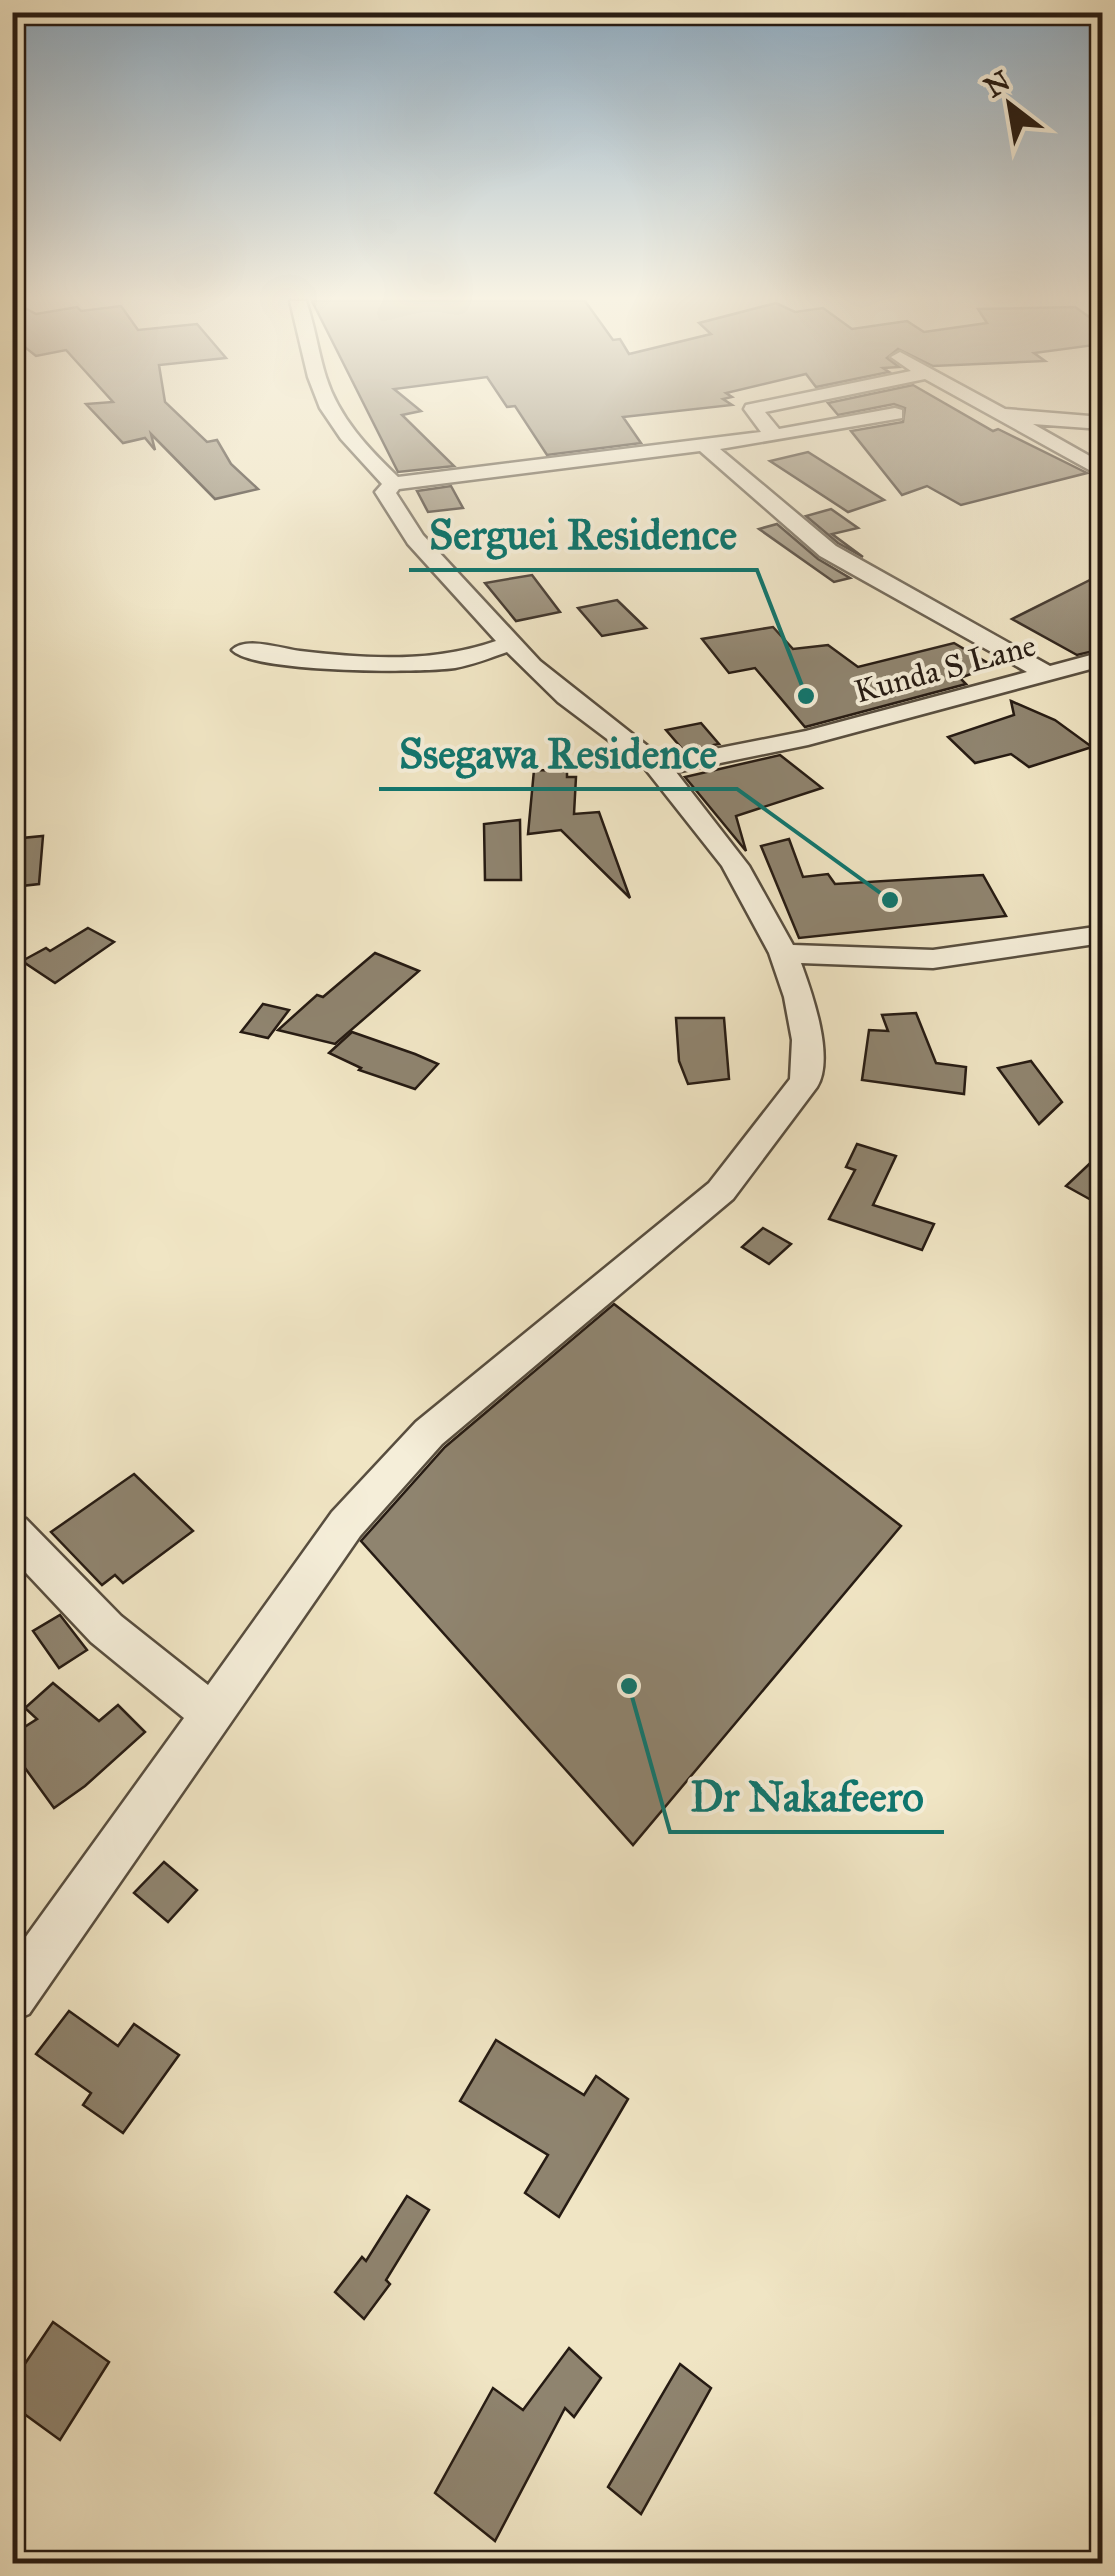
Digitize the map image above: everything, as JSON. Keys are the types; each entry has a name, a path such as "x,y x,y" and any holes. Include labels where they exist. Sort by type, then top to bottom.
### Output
{"street":[{"path":"340,421 354,447 393,484"},
{"path":"762,421 774,436"},
{"path":"12,1997 346,1524 429,1433 721,1192 806,1080 809,1030 786,954 717,838 658,768 549,682 406,527 385,492 393,484 774,436 855,421"},
{"path":"1010,421 1102,471"},
{"path":"1075,421 1102,423"},
{"path":"704,445 828,551 1048,674"},
{"path":"244,650 318,662 386,664 456,660 512,643"},
{"name":"Kunda S Lane","path":"658,768 808,738 1102,659"},
{"path":"786,954 933,959 1102,935"},
{"path":"12,1531 106,1628 212,1714"}],"building":[{"path":"102,421 185,421 207,442 217,440 231,464 258,489 215,499 151,434 155,450 145,438 123,443"},
{"path":"372,421 408,421 454,466 398,472"},
{"path":"525,421 626,421 641,443 547,455"},
{"path":"976,421 1087,473 961,505 927,486 902,495 851,431 903,422"},
{"path":"808,452 884,500 848,512 770,461"},
{"path":"451,486 463,508 428,512 417,491"},
{"path":"831,509 858,528 832,534 863,557 838,543 806,516"},
{"path":"777,524 818,559 850,578 834,582 759,529"},
{"path":"1102,574 1102,649 1077,655 1012,619"},
{"path":"532,575 560,612 516,621 485,583"},
{"path":"617,600 646,628 602,636 578,608"},
{"path":"773,627 793,649 828,645 858,667 954,643 993,666 960,678 966,684 805,727 755,668 729,673 702,639"},
{"path":"1011,701 1055,720 1092,747 1029,767 1011,754 975,763 948,737 1014,715"},
{"path":"701,723 719,744 684,751 666,730"},
{"path":"780,755 822,788 736,816 746,851 685,777"},
{"path":"534,770 567,771 567,777 576,777 574,814 599,812 630,898 561,830 528,834"},
{"path":"520,820 521,880 485,880 484,824"},
{"path":"43,836 39,884 12,887 12,839"},
{"path":"789,839 803,877 828,874 835,884 983,875 1006,916 799,938 761,846"},
{"path":"88,928 114,942 55,983 22,961 46,948 50,951"},
{"path":"375,953 419,971 335,1044 278,1030 317,995 323,997"},
{"path":"263,1004 289,1010 268,1038 241,1032"},
{"path":"916,1013 936,1063 966,1067 964,1094 862,1080 869,1030 888,1031 882,1015"},
{"path":"676,1018 724,1018 729,1079 688,1084 679,1061"},
{"path":"352,1032 438,1064 415,1089 359,1070 329,1053"},
{"path":"1031,1061 1062,1102 1039,1124 998,1068"},
{"path":"857,1144 896,1156 873,1205 934,1224 922,1250 829,1219 855,1170 846,1167"},
{"path":"1102,1152 1102,1206 1066,1186"},
{"path":"763,1228 791,1244 769,1264 742,1247"},
{"path":"614,1304 901,1526 633,1845 361,1541 445,1447"},
{"path":"134,1474 193,1531 123,1583 115,1575 102,1585 51,1532"},
{"path":"60,1615 87,1650 59,1668 33,1631"},
{"path":"53,1683 99,1721 118,1705 145,1732 54,1808 12,1750 12,1735 37,1719 25,1708"},
{"path":"164,1862 197,1890 168,1922 134,1893"},
{"path":"69,2011 118,2046 134,2024 179,2055 123,2133 83,2105 91,2093 36,2054"},
{"path":"496,2040 584,2095 596,2076 628,2099 559,2217 525,2193 548,2155 460,2101"},
{"path":"407,2196 429,2210 386,2280 390,2284 364,2319 335,2292 362,2257 366,2261"},
{"path":"53,2322 109,2362 60,2440 12,2405 12,2383"},
{"path":"569,2348 601,2378 574,2417 565,2408 495,2541 435,2493 493,2388 523,2410"},
{"path":"680,2364 711,2388 641,2514 608,2487"}],"place":[{"name":"Serguei Residence","path":"806,696"},
{"name":"Ssegawa Residence","path":"890,900"},
{"name":"Dr Nakafeero","path":"629,1686"}]}
